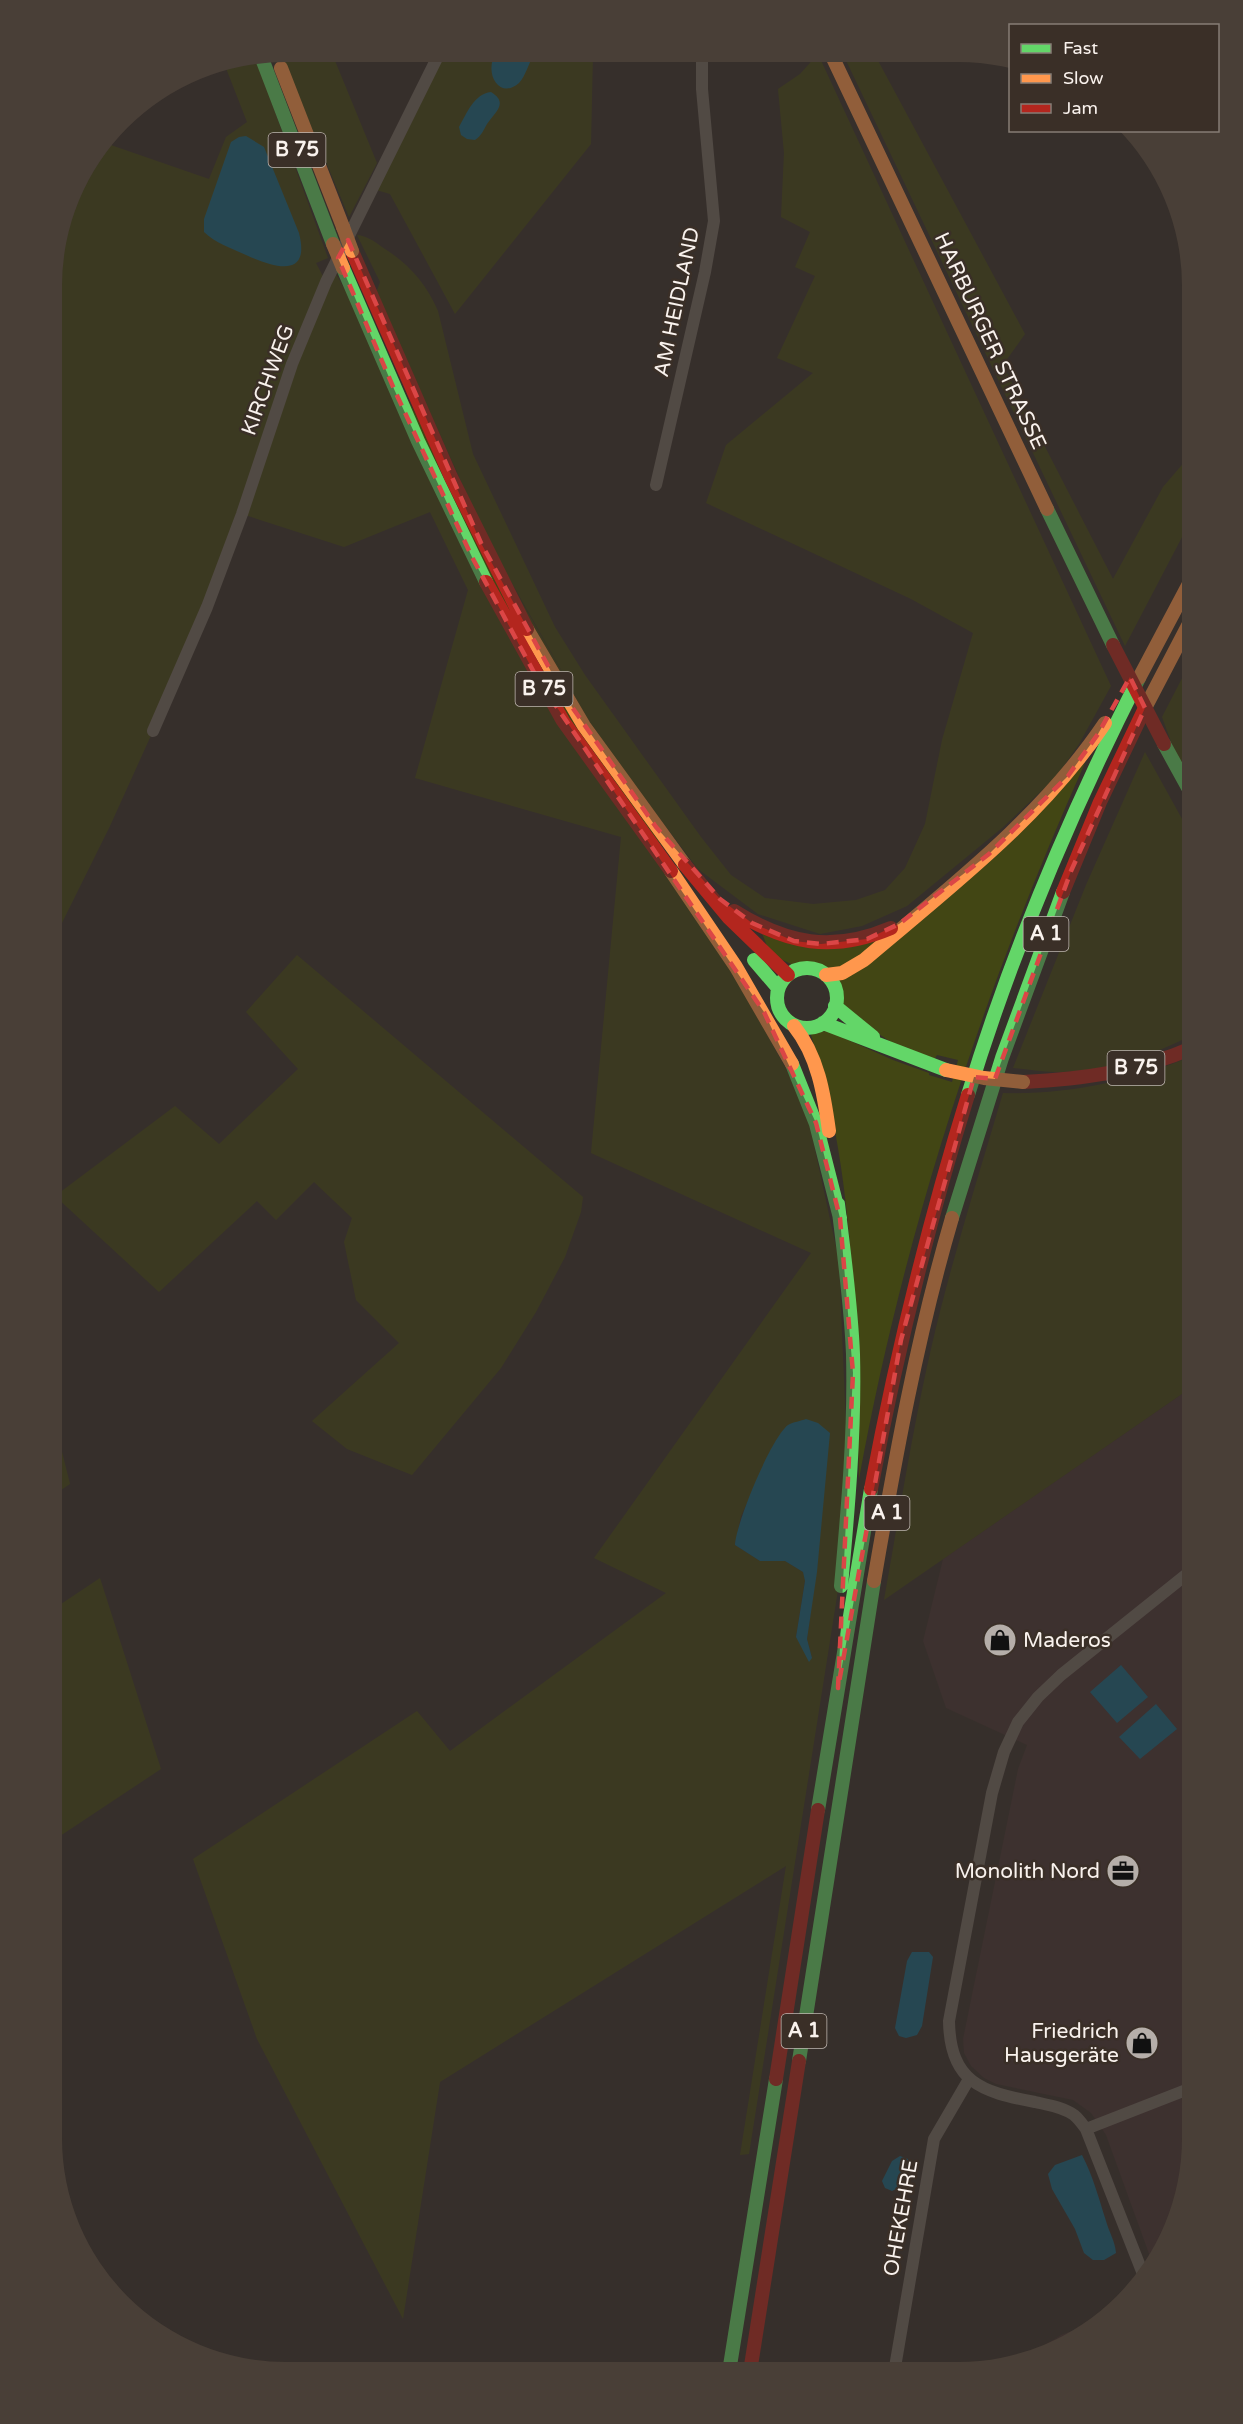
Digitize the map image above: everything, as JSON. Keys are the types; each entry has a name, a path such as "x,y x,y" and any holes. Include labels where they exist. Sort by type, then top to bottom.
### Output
{"main road":[{"name":"B 75","path":"279,62 352,251 448,472 481,543 522,621 565,697 656,827 700,885 734,923 788,975"},
{"name":"HARBURGER STRASSE","path":"835,62 1113,645 1182,777"},
{"name":"B 75","path":"263,63 343,268 436,481 498,611 586,756 654,848 778,988"},
{"name":"A 1","path":"731,2362 861,1541 901,1340 937,1201 973,1080 1017,956 1062,844 1120,717 1182,595"},
{"path":"838,1688 840,1607 853,1402 849,1298 823,1096 808,1047 794,1026 780,1012 776,1000 778,988 788,975 796,970 809,968 826,975 854,968 989,854 1068,776 1107,719 1146,644 1179,600"},
{"name":"A 1","path":"752,2362 869,1616 920,1341 953,1213 1005,1045 1041,948 1071,871 1116,769 1182,639"},
{"path":"656,827 729,907 765,930 794,941 821,944 867,939 899,924 939,897"},
{"path":"654,848 764,1012 790,1062 816,1123 840,1218"},
{"path":"823,1023 831,1016 835,1006 835,989 826,975"},
{"name":"B 75","path":"835,1006 889,1049"},
{"name":"B 75","path":"794,1026 810,1028 823,1023 946,1070 984,1078 1023,1082 1087,1079 1115,1074 1182,1052"}],"street":[{"name":"KIRCHWEG","path":"153,731 211,596 242,514 292,364 326,282 435,62"},
{"name":"AM HEIDLAND","path":"656,485 710,248 714,221 702,89 702,62"},
{"path":"1143,2265 1086,2129 1075,2116 1055,2106 1005,2097 986,2090 969,2079 956,2062 950,2043 949,2021 992,1793 1007,1744 1022,1717 1050,1685 1182,1578"},
{"name":"OHEKEHRE","path":"896,2362 934,2139 969,2079"},
{"path":"1086,2129 1182,2092"}],"highlighted area":[{"path":"348,240 481,543 565,697 656,827 720,899 752,923 794,941 821,944 867,939 899,924 989,854 1068,776 1098,734 1130,677 1145,708 1071,871 995,1079 974,1077 901,1340 838,1688 853,1373 840,1218 816,1123 764,1012 537,678 472,557 394,389 338,258"}],"shaded area":[{"path":"1182,1394 1182,2138 1180,2168 1170,2211 1149,2254 1106,2135 1091,2113 1073,2100 996,2084 984,2078 971,2066 964,2053 963,2039 1018,1769 1027,1745 946,1708 923,1641 943,1559"}],"green space":[{"path":"284,62 336,62 377,163 349,217"},
{"path":"435,62 593,62 591,144 455,314 390,194 373,189"},
{"path":"811,62 822,62 1111,686 1079,744 1056,777 1002,828 907,906 862,926 820,934 758,914 698,869 606,748 493,552 376,293 380,282 357,235 373,241 400,260 428,291 438,311 473,454 555,627 585,675 701,837 731,875 765,898 813,904 856,900 885,890 905,868 925,824 942,740 973,633 911,599 706,503 726,445 813,373 777,358 815,276 795,267 810,232 781,217 784,153 778,89 800,74"},
{"path":"847,62 879,62 1025,334 1003,365 1113,579 1163,487 1182,465 1182,537 1125,646"},
{"path":"257,63 328,258 316,263 326,282 336,274 731,968 805,1104 839,1261 847,1452 841,1571 749,2154 740,2155 786,1866 440,2082 403,2319 257,2039 193,1859 417,1711 450,1751 666,1593 594,1558 811,1253 591,1153 621,837 415,778 468,590 430,512 344,547 242,514 153,731 110,826 62,923 62,271 69,228 85,186 111,145 209,179 226,137 247,122 226,69","holes":["777,1439 818,1559 807,1639 812,1658 796,1637 805,1580 803,1572 785,1561 760,1561 735,1545 741,1516"]},
{"path":"1182,678 1182,768 1177,758 1162,717"},
{"path":"1145,752 1182,819 1182,1040 1126,1062 1090,1070 1044,1072 1013,1068 1086,885"},
{"path":"1085,763 1013,937 950,1115 899,1295 877,1387 859,1479 854,1311 845,1199 826,1089 811,1035 813,1032 828,1031 893,1060 929,1073 929,1075 952,1082 958,1060 937,1055 934,1060 889,1041 843,1009 838,981"},
{"path":"762,933 877,940 847,967 828,968 810,962 791,964 770,954"},
{"path":"297,955 583,1197 581,1212 565,1257 536,1312 501,1368 412,1475 347,1449 312,1421 399,1343 356,1300 344,1242 352,1218 314,1182 276,1220 257,1201 159,1292 62,1202 62,1191 175,1106 219,1144 298,1069 246,1012"},
{"path":"1182,1060 1182,1394 884,1600 931,1349 956,1252 1003,1093 1051,1092 1099,1085"},
{"path":"62,1452 70,1484 62,1489"},
{"path":"100,1578 161,1769 62,1835 62,1603"}],"water":[{"path":"492,62 530,62 519,83 512,87 500,86 491,69"},
{"path":"491,92 499,100 497,112 475,140 467,139 461,135 459,127 476,100"},
{"path":"246,136 264,147 299,233 300,258 295,264 278,266 267,263 224,245 204,232 204,219 231,142"},
{"path":"806,1419 818,1423 830,1433 817,1572 807,1639 812,1658 809,1662 796,1637 805,1581 803,1572 785,1561 760,1561 735,1545 741,1519 773,1446 788,1425"},
{"path":"1121,1665 1148,1697 1117,1723 1090,1692"},
{"path":"1156,1704 1177,1729 1140,1759 1119,1737"},
{"path":"912,1952 929,1952 933,1957 922,2026 917,2035 906,2038 899,2036 895,2028 907,1961"},
{"path":"1082,2155 1093,2179 1116,2253 1104,2260 1093,2260 1084,2253 1075,2229 1052,2189 1048,2174 1055,2165"},
{"path":"900,2156 908,2159 910,2165 900,2187 892,2191 885,2188 882,2181 892,2161"}],"traffic: fast":[{"path":"263,63 333,244"},
{"path":"343,268 418,441 486,582"},
{"path":"1047,509 1113,645"},
{"path":"968,1095 985,1041 1044,883 1090,779 1139,678"},
{"path":"1164,744 1182,777"},
{"path":"952,1218 1002,1058 1063,892"},
{"path":"754,960 778,988"},
{"path":"807,968 819,970 832,981 837,998 835,1010 824,1023 807,1028 795,1026 782,1015 777,998 779,986 790,973 807,968"},
{"path":"835,1006 873,1037"},
{"path":"823,1023 946,1070"},
{"path":"792,1064 816,1124 840,1218"},
{"path":"838,1204 853,1354 853,1412 841,1586"},
{"path":"818,1810 871,1489"},
{"path":"799,2061 874,1581"},
{"path":"731,2362 776,2079"}],"traffic: slow":[{"path":"835,62 1047,509"},
{"path":"281,68 343,227"},
{"path":"343,227 352,251"},
{"path":"333,244 343,268"},
{"path":"1139,678 1182,597"},
{"path":"527,629 584,726 685,865"},
{"path":"1145,708 1182,637"},
{"path":"826,975 842,973 864,960 993,850 1052,790 1105,723"},
{"path":"671,871 736,967 792,1064"},
{"path":"794,1026 809,1050 819,1076 829,1131"},
{"path":"946,1070 984,1078 1023,1082"},
{"path":"874,1581 917,1353 952,1218"}],"traffic: jam":[{"path":"352,251 451,477 527,629"},
{"path":"486,582 563,721 671,871"},
{"path":"1113,645 1164,744"},
{"path":"1063,892 1100,802 1145,708"},
{"path":"685,865 729,918 788,975"},
{"path":"734,911 773,931 810,941 849,941 891,928"},
{"path":"1023,1082 1109,1073 1151,1063 1182,1052"},
{"path":"871,1489 914,1290 939,1192 968,1095"},
{"path":"776,2079 818,1810"},
{"path":"752,2362 799,2061"}],"place":[{"name":"Maderos","path":"1000,1640"},
{"name":"Monolith Nord","path":"1123,1871"},
{"name":"Friedrich Hausgeräte","path":"1142,2043"}]}
